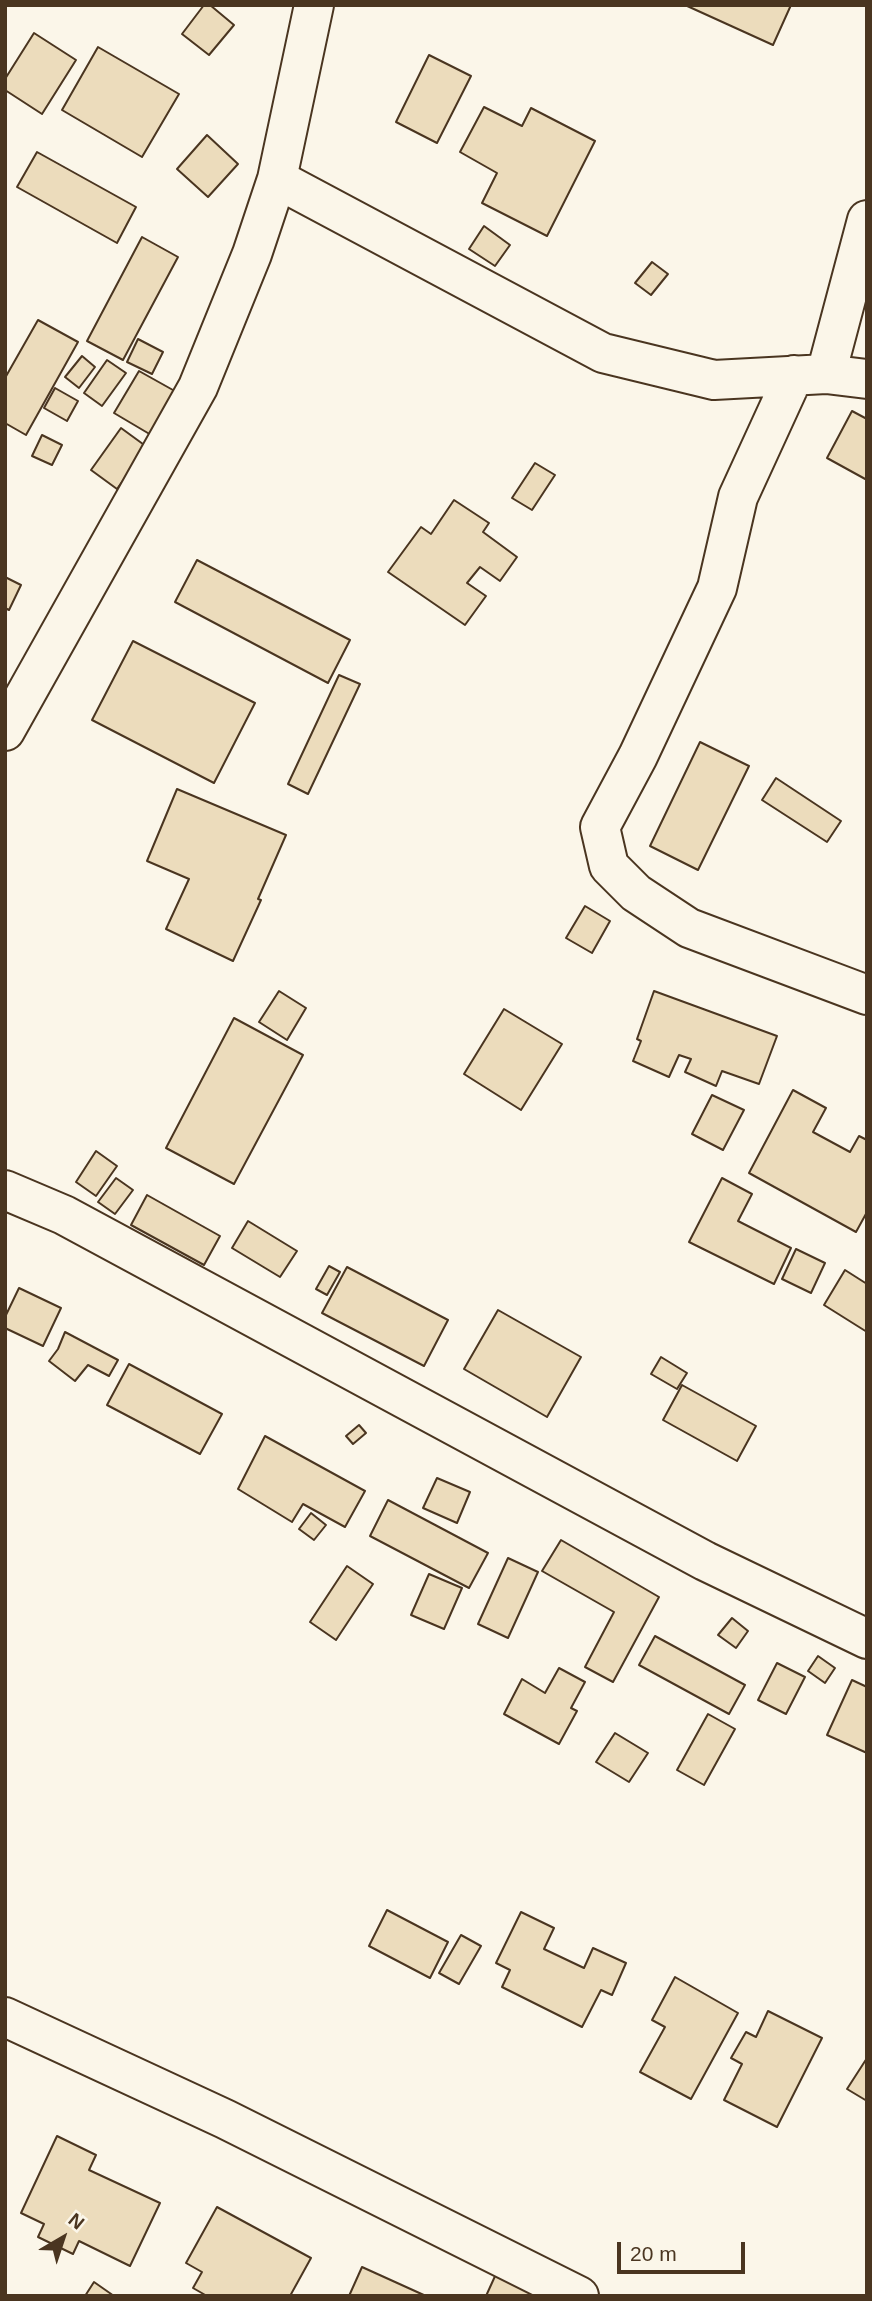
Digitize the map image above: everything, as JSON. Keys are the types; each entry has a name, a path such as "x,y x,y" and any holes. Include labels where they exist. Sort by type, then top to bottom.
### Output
{"street":[{"path":"5,732 198,387 252,254 277,179 314,5"},
{"path":"277,179 603,352 714,380 810,375 867,379"},
{"path":"867,220 810,375 737,497 717,588 638,757 600,827 609,866 636,892 689,928 867,995"},
{"path":"5,1190 64,1215 705,1561 867,1639"},
{"path":"5,2017 225,2119 579,2296"}],"building":[{"path":"204,5 210,5 234,25 209,55 182,34"},
{"path":"685,5 791,5 773,45"},
{"path":"34,33 76,60 42,114 5,90 5,79"},
{"path":"98,47 179,94 142,157 62,110"},
{"path":"429,55 471,76 437,143 396,122"},
{"path":"484,107 522,126 531,108 595,141 547,236 482,203 497,173 460,152"},
{"path":"207,135 238,164 208,197 177,169"},
{"path":"37,152 136,207 117,243 17,187"},
{"path":"484,226 510,245 495,266 469,249"},
{"path":"142,237 178,257 123,360 87,341"},
{"path":"652,262 668,274 651,295 635,283"},
{"path":"38,320 78,342 26,435 5,423 5,378"},
{"path":"138,339 163,352 152,374 127,362"},
{"path":"82,356 95,367 79,388 65,377"},
{"path":"107,360 126,373 102,406 84,393"},
{"path":"139,371 189,399 163,442 114,413"},
{"path":"55,388 78,401 67,421 44,408"},
{"path":"852,411 867,419 867,480 827,458"},
{"path":"121,428 147,447 117,489 91,470"},
{"path":"42,435 62,445 52,465 32,456"},
{"path":"535,463 555,475 532,510 512,498"},
{"path":"454,500 489,523 483,532 517,557 500,581 480,567 467,583 486,596 465,625 388,572 421,527 431,534"},
{"path":"197,560 350,640 328,683 175,602"},
{"path":"5,577 21,585 9,610 5,608"},
{"path":"133,641 255,703 214,783 92,720"},
{"path":"339,675 360,684 308,794 288,784"},
{"path":"700,742 749,766 698,870 650,846"},
{"path":"776,778 841,821 827,842 762,800"},
{"path":"177,789 286,835 258,899 261,900 233,961 166,929 189,879 147,861"},
{"path":"585,906 610,921 592,953 566,938"},
{"path":"279,991 306,1008 287,1040 259,1022"},
{"path":"654,991 777,1036 759,1084 722,1071 716,1086 685,1072 691,1059 679,1055 669,1077 633,1061 641,1041 637,1039"},
{"path":"504,1009 562,1044 521,1110 464,1074"},
{"path":"234,1018 303,1055 234,1184 166,1148"},
{"path":"793,1090 826,1108 813,1132 850,1152 859,1136 867,1140 867,1212 856,1232 749,1173"},
{"path":"712,1095 744,1110 723,1150 692,1134"},
{"path":"96,1151 117,1166 96,1196 76,1182"},
{"path":"116,1178 133,1190 115,1214 98,1202"},
{"path":"722,1178 752,1194 738,1221 791,1248 774,1284 689,1242"},
{"path":"147,1195 220,1236 204,1265 131,1225"},
{"path":"248,1221 297,1251 280,1277 232,1248"},
{"path":"796,1249 825,1263 811,1293 782,1279"},
{"path":"329,1266 340,1272 327,1295 316,1289"},
{"path":"347,1267 448,1320 424,1366 322,1313"},
{"path":"845,1270 867,1284 867,1332 824,1305"},
{"path":"19,1288 61,1308 43,1346 5,1328 5,1317"},
{"path":"498,1310 581,1357 547,1417 464,1369"},
{"path":"65,1332 118,1360 109,1376 88,1365 75,1381 49,1361"},
{"path":"661,1357 687,1373 677,1389 651,1374"},
{"path":"129,1364 222,1414 200,1454 107,1405"},
{"path":"682,1385 756,1426 737,1461 663,1420"},
{"path":"359,1425 366,1433 353,1444 346,1436"},
{"path":"265,1436 365,1491 345,1527 303,1504 292,1522 238,1489"},
{"path":"437,1478 470,1492 457,1523 423,1508"},
{"path":"388,1500 488,1553 469,1588 370,1536"},
{"path":"311,1513 326,1525 314,1540 299,1529"},
{"path":"561,1540 659,1597 613,1682 585,1667 614,1612 542,1571"},
{"path":"508,1558 538,1572 508,1638 478,1624"},
{"path":"347,1566 373,1584 336,1640 310,1622"},
{"path":"429,1574 462,1588 444,1629 411,1615"},
{"path":"732,1618 748,1631 736,1648 718,1635"},
{"path":"655,1636 745,1685 729,1714 639,1665"},
{"path":"818,1656 835,1668 825,1683 808,1671"},
{"path":"777,1663 805,1677 786,1714 758,1700"},
{"path":"559,1668 585,1682 571,1708 577,1711 559,1744 504,1714 522,1679 545,1693"},
{"path":"852,1680 867,1687 867,1753 827,1735"},
{"path":"708,1714 735,1729 704,1785 677,1770"},
{"path":"615,1733 648,1753 629,1782 596,1762"},
{"path":"387,1910 448,1942 430,1978 369,1946"},
{"path":"521,1912 554,1928 544,1949 584,1968 593,1948 626,1963 612,1995 601,1990 582,2027 502,1987 510,1970 496,1963"},
{"path":"461,1935 481,1946 459,1984 439,1973"},
{"path":"675,1977 738,2013 691,2099 640,2072 665,2027 652,2020"},
{"path":"768,2011 822,2038 777,2127 724,2100 742,2064 731,2058 746,2032 756,2037"},
{"path":"867,2058 867,2101 847,2089"},
{"path":"57,2136 96,2155 89,2170 160,2203 130,2266 79,2241 73,2254 38,2237 44,2224 21,2213"},
{"path":"217,2207 311,2258 290,2296 207,2296 193,2288 202,2272 186,2263"},
{"path":"362,2267 426,2296 349,2296"},
{"path":"496,2274 540,2296 486,2296"},
{"path":"94,2282 114,2296 85,2296"}]}
